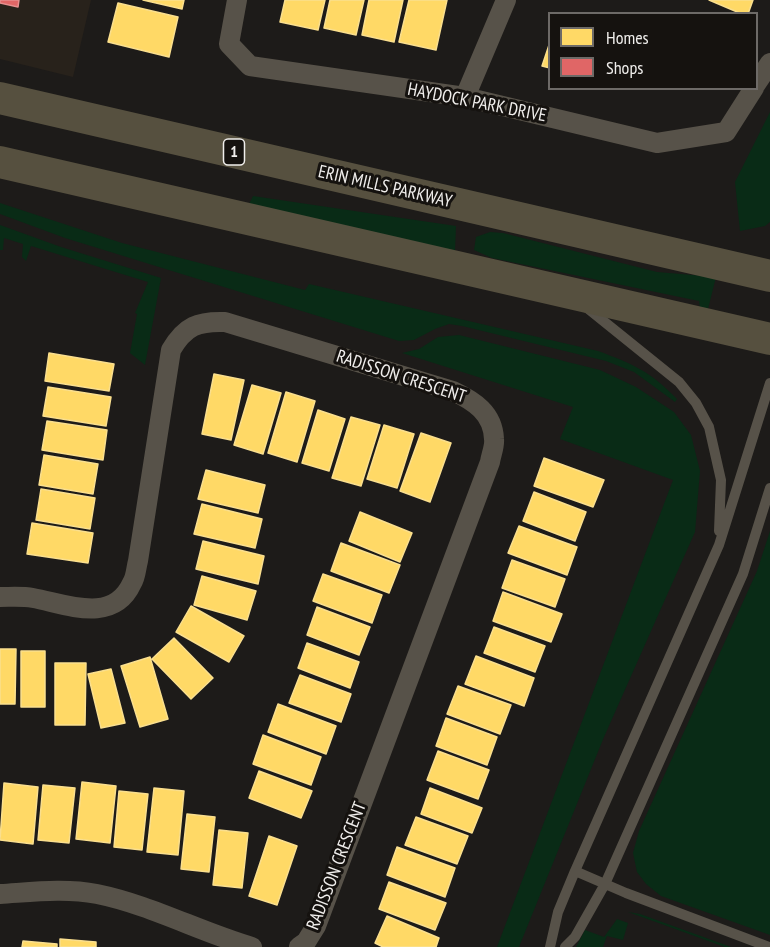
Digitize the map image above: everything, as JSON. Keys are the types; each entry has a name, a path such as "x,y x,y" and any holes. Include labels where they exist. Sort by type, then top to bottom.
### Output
{"main road":[{"name":"ERIN MILLS PARKWAY","path":"0,98 770,276"},
{"path":"0,162 770,339"}],"street":[{"name":"HAYDOCK PARK DRIVE","path":"237,0 229,44 250,66 465,96 657,143 726,132 753,90"},
{"path":"465,96 506,0"},
{"path":"758,81 770,63"},
{"name":"RADISSON CRESCENT","path":"0,597 31,598 94,610 110,606 123,597 133,583 171,350 179,336 191,327 210,322 225,322 453,391 473,400 487,414 494,439 490,462 315,926 306,942 299,947"},
{"path":"0,894 57,890 96,894 129,903 252,947"}],"lane":[{"path":"570,293 679,382 696,403 709,427 721,480 719,544"},
{"path":"550,947 558,912 719,544 770,383"},
{"path":"565,947 575,937 605,884 743,574 770,488"},
{"path":"575,872 770,947"}],"shaded area":[{"path":"0,0 91,0 73,77 0,59"}],"green space":[{"path":"770,112 770,222 765,226 740,231 735,182"},
{"path":"253,196 456,226 455,251 249,204"},
{"path":"0,203 122,243 305,290 309,284 598,351 641,369 677,399 675,402 634,372 606,361 462,326 449,324 414,340 399,341 65,238 0,214"},
{"path":"0,225 61,247 161,278 145,365 130,353 137,314 135,313 148,282 31,246 26,261 22,257 23,244 4,238 3,250 0,250"},
{"path":"490,232 503,233 657,272 716,277 708,309 700,308 699,301 492,258 474,250 476,237"},
{"path":"459,335 600,370 636,387 674,412 691,435 700,471 695,532 604,737 519,947 497,947 673,480 560,439 573,407 402,353 419,349 438,337"},
{"path":"770,531 770,935 661,896 646,884 637,872 633,853 639,831 757,571"},
{"path":"628,912 640,914 731,947 725,947"},
{"path":"617,919 628,923 623,940 607,936 603,947 576,947 585,930 604,937"}],"building: Homes":[{"path":"143,0 184,0 182,9"},
{"path":"285,0 325,0 318,30 280,22"},
{"path":"330,0 364,0 356,35 324,28"},
{"path":"369,0 403,0 394,42 362,35"},
{"path":"409,0 447,0 436,50 399,42"},
{"path":"709,0 753,0 749,12 737,12"},
{"path":"118,3 178,17 169,57 108,42"},
{"path":"548,48 548,68 542,66"},
{"path":"49,353 114,364 109,391 45,381"},
{"path":"214,374 244,380 231,440 202,434"},
{"path":"252,385 281,393 263,454 234,445"},
{"path":"48,387 111,397 106,426 43,416"},
{"path":"286,392 315,401 297,462 268,453"},
{"path":"318,410 345,419 329,471 302,463"},
{"path":"351,417 380,425 361,486 332,478"},
{"path":"47,421 107,430 103,460 42,450"},
{"path":"384,425 414,434 397,488 367,479"},
{"path":"421,433 451,443 430,502 400,491"},
{"path":"44,455 98,464 93,494 39,485"},
{"path":"544,458 604,480 593,507 534,486"},
{"path":"206,470 265,485 258,513 198,499"},
{"path":"41,489 95,498 90,529 36,520"},
{"path":"534,492 586,512 575,541 523,521"},
{"path":"202,504 262,519 255,548 194,534"},
{"path":"360,512 412,533 400,562 349,541"},
{"path":"32,523 93,533 88,563 27,554"},
{"path":"519,526 577,547 567,575 508,553"},
{"path":"203,541 264,556 258,584 196,569"},
{"path":"341,543 400,565 389,593 331,571"},
{"path":"512,560 565,579 555,607 502,588"},
{"path":"323,574 382,595 372,623 313,601"},
{"path":"202,576 256,591 247,620 194,605"},
{"path":"503,592 562,614 551,642 493,621"},
{"path":"191,606 244,636 229,662 176,632"},
{"path":"317,607 370,627 359,655 307,635"},
{"path":"494,627 545,646 535,672 484,653"},
{"path":"174,638 213,678 191,699 152,659"},
{"path":"307,643 359,662 350,688 298,668"},
{"path":"0,649 16,649 15,704 0,704"},
{"path":"21,651 45,651 45,707 21,707"},
{"path":"476,656 534,678 524,706 465,684"},
{"path":"150,657 168,719 140,727 121,666"},
{"path":"55,663 86,663 85,725 55,725"},
{"path":"111,669 125,723 101,728 88,674"},
{"path":"300,675 351,694 341,722 289,703"},
{"path":"458,686 511,705 500,734 447,714"},
{"path":"278,704 336,726 326,754 268,732"},
{"path":"446,718 497,737 487,765 436,746"},
{"path":"263,735 321,757 311,785 253,764"},
{"path":"438,751 489,770 478,799 427,780"},
{"path":"259,771 312,791 301,818 249,798"},
{"path":"82,782 116,786 110,843 76,839"},
{"path":"4,783 38,787 33,844 0,840"},
{"path":"43,785 75,788 69,843 38,840"},
{"path":"154,788 184,791 178,855 147,852"},
{"path":"430,788 482,808 472,833 421,814"},
{"path":"119,791 148,794 142,850 114,847"},
{"path":"187,814 215,817 209,872 181,869"},
{"path":"416,817 468,836 457,864 405,845"},
{"path":"219,830 248,833 242,888 213,885"},
{"path":"269,836 297,846 277,905 249,896"},
{"path":"397,847 455,868 445,897 387,875"},
{"path":"389,882 446,903 435,930 379,909"},
{"path":"387,916 439,938 436,947 383,947 375,943"},
{"path":"60,939 96,942 96,947 60,947"},
{"path":"23,941 57,944 57,947 22,947"}],"building: Shops":[{"path":"0,0 19,0 18,7 0,3"}]}
